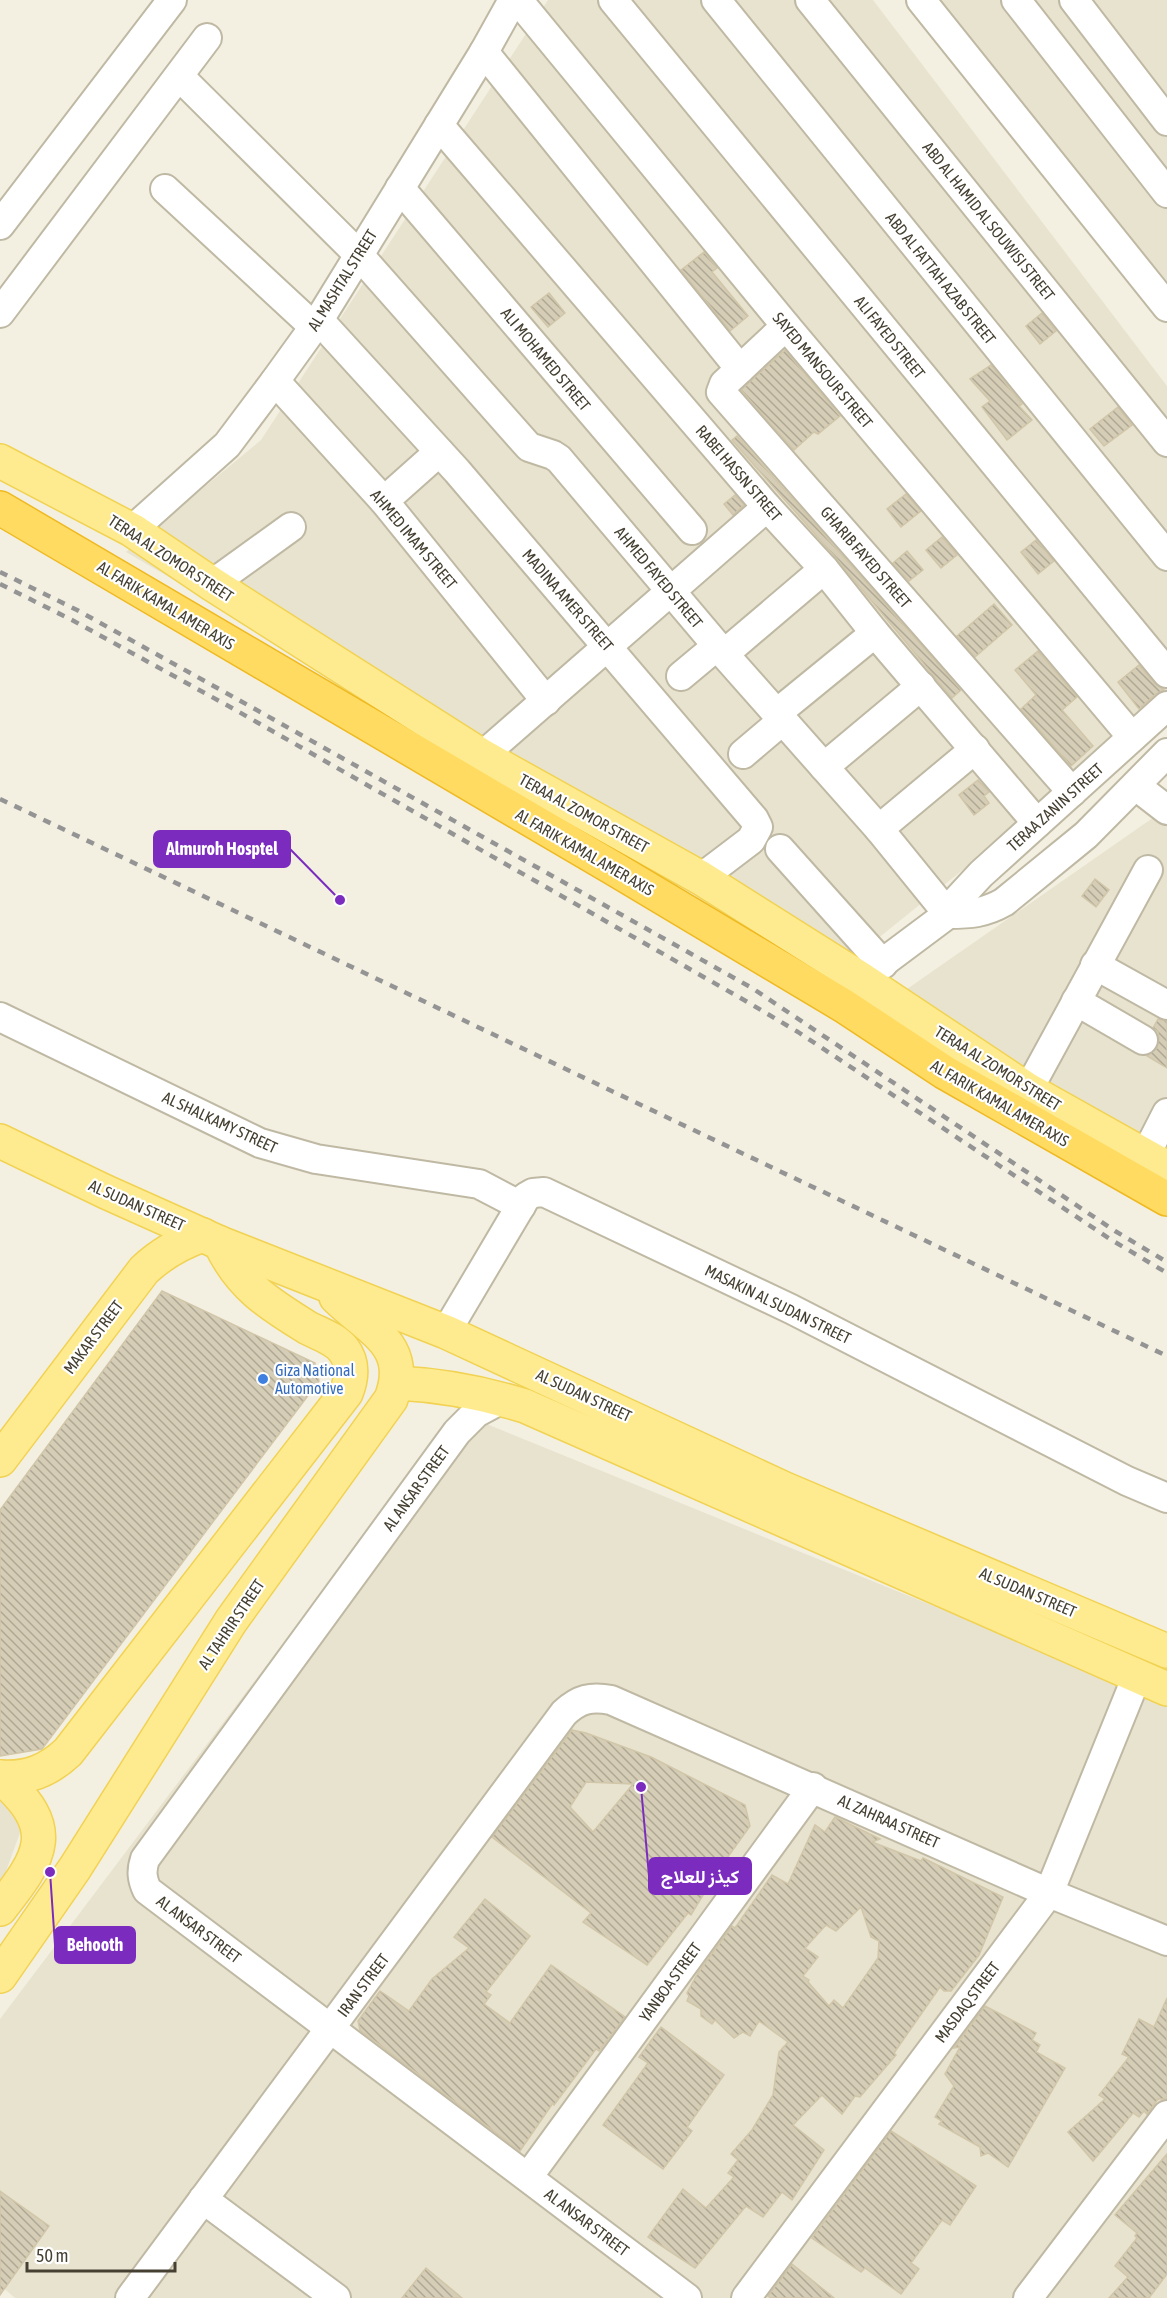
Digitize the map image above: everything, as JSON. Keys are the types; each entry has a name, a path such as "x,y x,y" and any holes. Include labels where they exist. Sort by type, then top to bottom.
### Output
{"highway":[{"path":"0,488 29,506 76,552"},
{"name":"AL FARIK KAMAL AMER AXIS","path":"0,508 794,976 944,1072 1167,1199"},
{"name":"AL FARIK KAMAL AMER AXIS","path":"0,535 165,627 604,884 835,1022 1005,1131 1167,1222"}],"main road":[{"name":"TERAA AL ZOMOR STREET","path":"0,462 132,530 212,585 482,756 872,971 1028,1090 1156,1162"},
{"name":"AL SUDAN STREET","path":"0,1141 212,1239 446,1332 785,1489 1167,1651"},
{"path":"0,1163 31,1178 67,1182 79,1179"},
{"path":"0,1777 18,1777 37,1773 59,1761 68,1752 346,1393 350,1384 351,1366 343,1349 335,1341 288,1316 255,1293 212,1239"},
{"name":"MAKAR STREET","path":"0,1460 144,1270 158,1256 172,1247 212,1239"},
{"path":"324,1285 326,1315 335,1341"},
{"path":"324,1285 383,1338 393,1351 397,1366 397,1383"},
{"name":"AL SUDAN STREET","path":"397,1383 450,1388 502,1399 545,1415 1167,1689"},
{"name":"AL TAHRIR STREET","path":"0,1976 75,1868 231,1621 383,1412 397,1383"},
{"path":"156,1640 188,1625 231,1621"},
{"path":"0,1777 26,1801 34,1815 38,1831 38,1848 33,1864 0,1910"},
{"path":"24,1879 56,1854 63,1852 71,1854 75,1860 75,1868"}],"street":[{"path":"0,225 172,0"},
{"name":"AL MASHTAL STREET","path":"132,530 227,445 276,381 359,255 484,52 513,0"},
{"name":"SAYED MANSOUR STREET","path":"518,0 786,326 1132,737"},
{"name":"ALI FAYED STREET","path":"613,0 1167,673"},
{"name":"ABD AL FATTAH AZAB STREET","path":"716,0 1167,556"},
{"name":"ABD AL HAMID AL SOUWISI STREET","path":"810,0 1167,442"},
{"path":"921,0 1167,307"},
{"path":"1016,0 1167,193"},
{"path":"1074,0 1167,121"},
{"path":"0,313 207,38"},
{"path":"484,52 740,369"},
{"name":"AHMED FAYED STREET","path":"179,76 359,255 529,447 559,459 720,650 879,829 948,914"},
{"name":"RABEI HASSN STREET","path":"439,125 767,507 824,569 875,633 1037,823"},
{"name":"ALI MOHAMED STREET","path":"400,188 692,530"},
{"name":"MADINA AMER STREET","path":"165,189 316,323 440,452 754,819 758,827 751,840 701,878"},
{"name":"GHARIB FAYED STREET","path":"786,326 722,386 723,394 1072,792"},
{"name":"AHMED IMAM STREET","path":"276,381 384,501 546,701"},
{"path":"384,501 440,452"},
{"path":"482,756 767,507"},
{"path":"212,585 291,527"},
{"path":"681,676 720,650 824,569"},
{"path":"743,754 780,717 875,633"},
{"path":"824,767 921,686"},
{"name":"TERAA ZANIN STREET","path":"872,971 948,914 956,901 981,874 1167,706"},
{"path":"879,829 975,749"},
{"path":"948,914 974,914 990,910 1004,902 1069,851 1167,753"},
{"path":"1136,786 1167,810"},
{"path":"780,849 872,971"},
{"path":"1028,1090 1148,870"},
{"path":"1095,965 1167,1005"},
{"path":"1076,1000 1143,1040"},
{"name":"AL SHALKAMY STREET","path":"0,1017 260,1143 316,1160 471,1182 492,1189 521,1206"},
{"path":"1156,1162 1167,1113"},
{"name":"MASAKIN AL SUDAN STREET","path":"446,1332 526,1197 533,1192 544,1192 791,1309 1127,1481 1167,1498"},
{"name":"AL ANSAR STREET","path":"502,1399 476,1413 457,1432 145,1859 143,1883 147,1890 687,2298"},
{"name":"MASDAQ STREET","path":"746,2298 1049,1893 1137,1676"},
{"name":"IRAN STREET","path":"130,2298 564,1713 574,1704 586,1699 598,1697 611,1700"},
{"name":"AL ZAHRAA STREET","path":"611,1700 813,1787 1049,1893 1167,1941"},
{"name":"YANBOA STREET","path":"528,2177 813,1787"},
{"path":"1028,2298 1167,2115"},
{"path":"203,2199 336,2298"}],"shaded area":[{"path":"548,0 873,0 1167,386 1167,705 840,969 126,552 261,440"},
{"path":"923,0 1167,0 1167,315"},
{"path":"1167,808 1167,1148 897,996"},
{"path":"457,1412 1167,1701 1167,2298 15,2298 0,2285 0,2019"},
{"path":"0,1802 25,1819 5,1874 0,1881"}],"building":[{"path":"704,252 717,268 712,272 748,316 730,331 681,270"},
{"path":"549,293 565,313 548,327 531,307"},
{"path":"1042,313 1056,331 1040,344 1026,326"},
{"path":"785,350 840,416 818,434 814,432 794,450 741,390"},
{"path":"991,365 1022,404 1019,406 1032,420 1007,440 982,407 990,401 970,379"},
{"path":"1118,407 1132,425 1104,446 1090,429"},
{"path":"737,436 961,690 952,698 836,558 732,440"},
{"path":"906,494 921,511 901,527 887,509"},
{"path":"735,495 744,505 733,515 724,504"},
{"path":"942,537 957,555 941,568 926,550"},
{"path":"1036,540 1054,561 1038,574 1021,552"},
{"path":"907,551 923,570 909,581 893,563"},
{"path":"994,604 1012,625 975,657 957,636"},
{"path":"1038,651 1077,697 1062,710 1093,746 1071,766 1021,709 1036,695 1015,670"},
{"path":"1139,665 1154,683 1164,690 1139,709 1118,682"},
{"path":"978,780 989,792 984,796 989,803 974,815 959,795"},
{"path":"1095,879 1109,890 1096,907 1082,896"},
{"path":"1158,1019 1167,1021 1167,1068 1147,1056 1157,1048 1158,1032 1153,1028"},
{"path":"162,1291 315,1363 319,1381 42,1749 0,1756 0,1510"},
{"path":"572,1730 651,1757 745,1805 750,1826 717,1872 691,1915 688,1913 647,1965 583,1922 591,1913 492,1837","holes":["586,1782 633,1784 593,1832 570,1807"]},
{"path":"835,1817 880,1839 872,1842 921,1861 923,1858 1003,1897 979,1955 951,1991 944,1991 940,1987 894,2053 896,2055 860,2097 855,2096 842,2114 822,2095 793,2125 824,2150 792,2200 782,2192 763,2217 746,2206 695,2268 648,2237 683,2189 706,2208 734,2177 728,2173 738,2160 731,2154 752,2130 773,2095 779,2052 788,2042 759,2021 750,2036 743,2032 734,2038 715,2020 712,2024 701,2016 701,2009 687,2001 689,1996 687,1993 698,1973 732,1926 735,1928 772,1875 788,1884 815,1825 825,1832","holes":["861,1907 871,1937 879,1941 878,1958 843,2008 834,2000 829,2006 808,1982 809,1980 803,1976 818,1957 805,1948 826,1925 836,1931"]},
{"path":"485,1899 530,1936 486,1992 491,1995 484,2004 510,2023 551,1965 625,2017 599,2051 596,2049 554,2105 553,2103 520,2151 360,2030 358,2021 380,1991 409,2011 432,1979 469,1948 454,1937"},
{"path":"1167,1998 1167,2099 1158,2099 1147,2114 1144,2111 1139,2117 1133,2113 1093,2161 1068,2132 1105,2099 1099,2095 1129,2057 1122,2054 1139,2019 1154,2027"},
{"path":"985,2006 1036,2033 1032,2040 1040,2045 1036,2052 1065,2068 1008,2167 988,2153 981,2156 980,2147 939,2124 942,2121 935,2117 954,2086 945,2074 960,2047 954,2048"},
{"path":"661,2027 724,2075 687,2127 692,2131 663,2169 603,2125 648,2063 639,2057"},
{"path":"891,2131 976,2186 950,2225 942,2220 911,2263 919,2269 901,2294 865,2268 861,2272 812,2238"},
{"path":"1167,2154 1167,2274 1149,2298 1109,2298 1128,2277 1115,2266 1137,2238 1135,2236 1137,2233 1115,2215"},
{"path":"0,2191 49,2226 0,2295"},
{"path":"792,2264 834,2298 771,2298 768,2296"},
{"path":"426,2268 462,2298 402,2298"}],"railway":[{"path":"0,572 77,610 752,988 1115,1231 1167,1262"},
{"path":"0,584 72,620 232,708 744,1000 798,1032 1110,1239 1167,1273"},
{"path":"0,799 1167,1356"}],"place":[{"name":"Almuroh Hosptel","path":"340,900"},
{"name":"Giza National Automotive","path":"263,1379"},
{"name":"كيذز للعلاج","path":"641,1787"},
{"name":"Behooth","path":"50,1872"}]}
